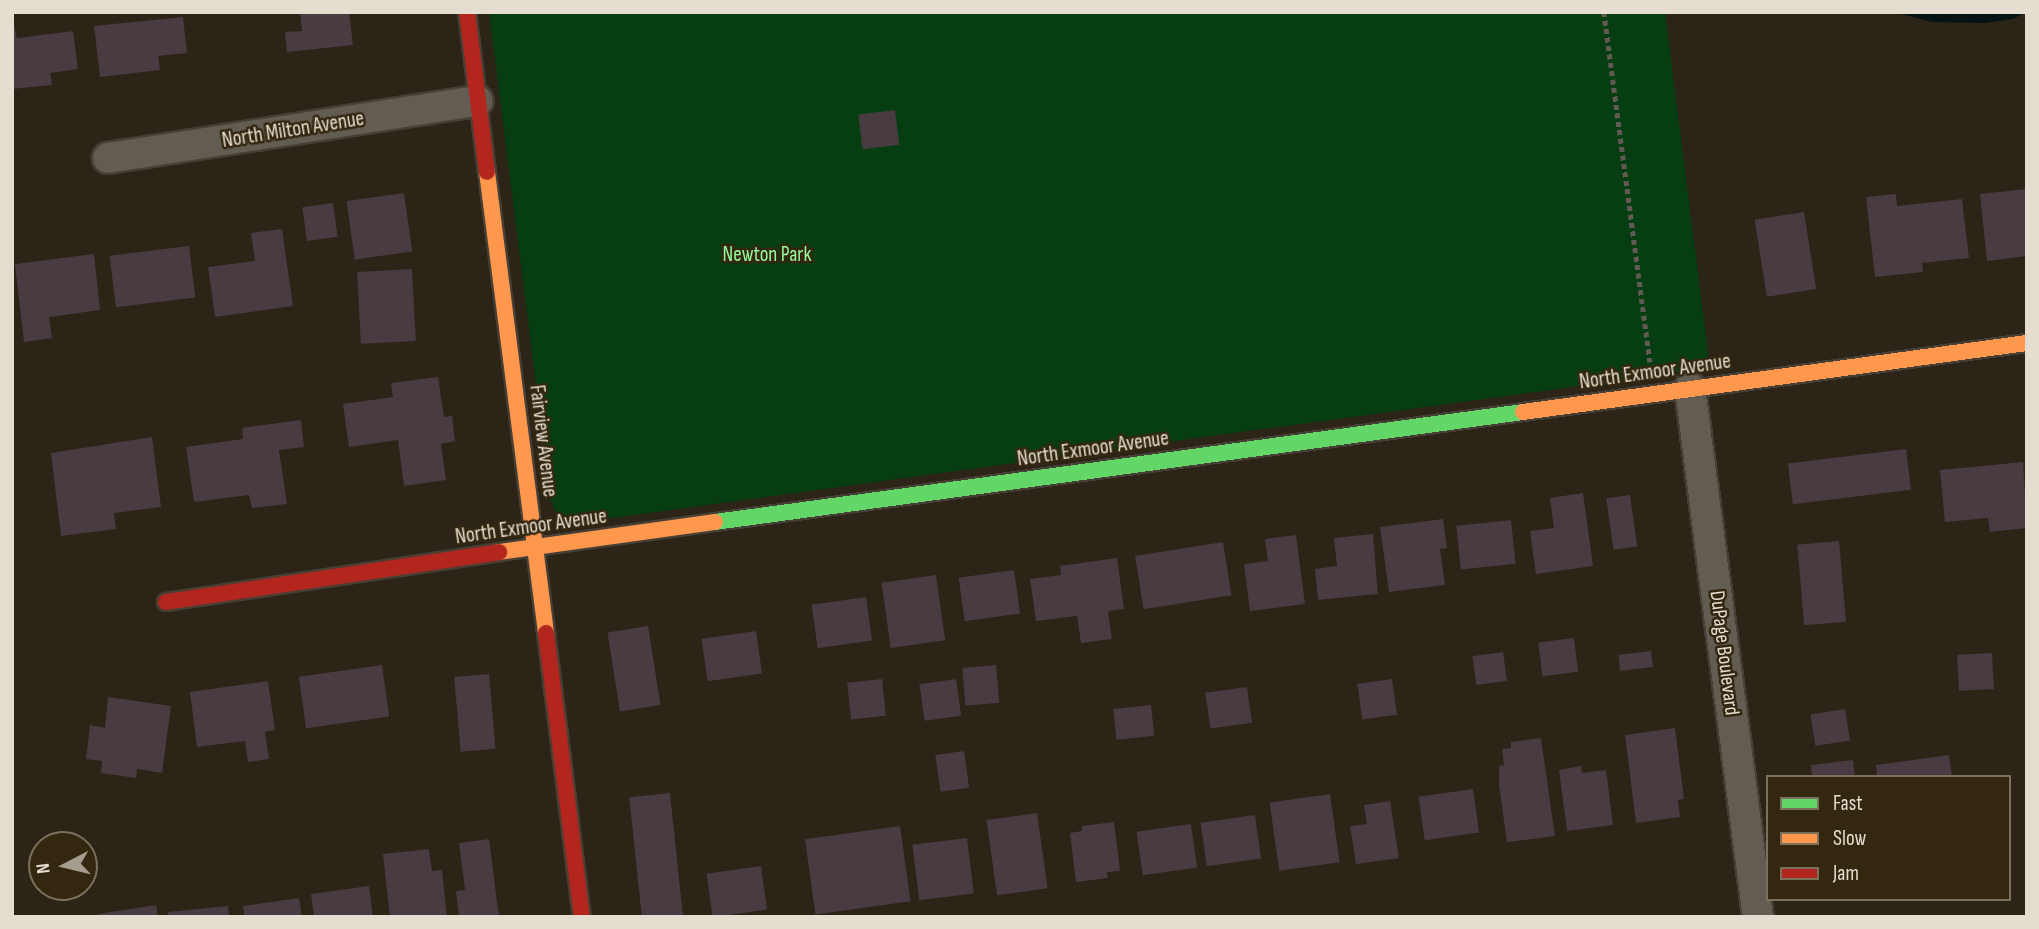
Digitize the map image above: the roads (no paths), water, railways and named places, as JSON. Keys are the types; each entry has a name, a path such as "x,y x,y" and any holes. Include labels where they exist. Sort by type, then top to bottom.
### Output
{"street":[{"name":"Fairview Avenue","path":"467,12 582,917"},
{"name":"North Milton Avenue","path":"108,158 478,101"},
{"name":"North Exmoor Avenue","path":"166,602 536,547 2027,343"},
{"name":"DuPage Boulevard","path":"1690,388 1758,917"}],"park label":[{"name":"Newton Park","path":"767,255"}]}
